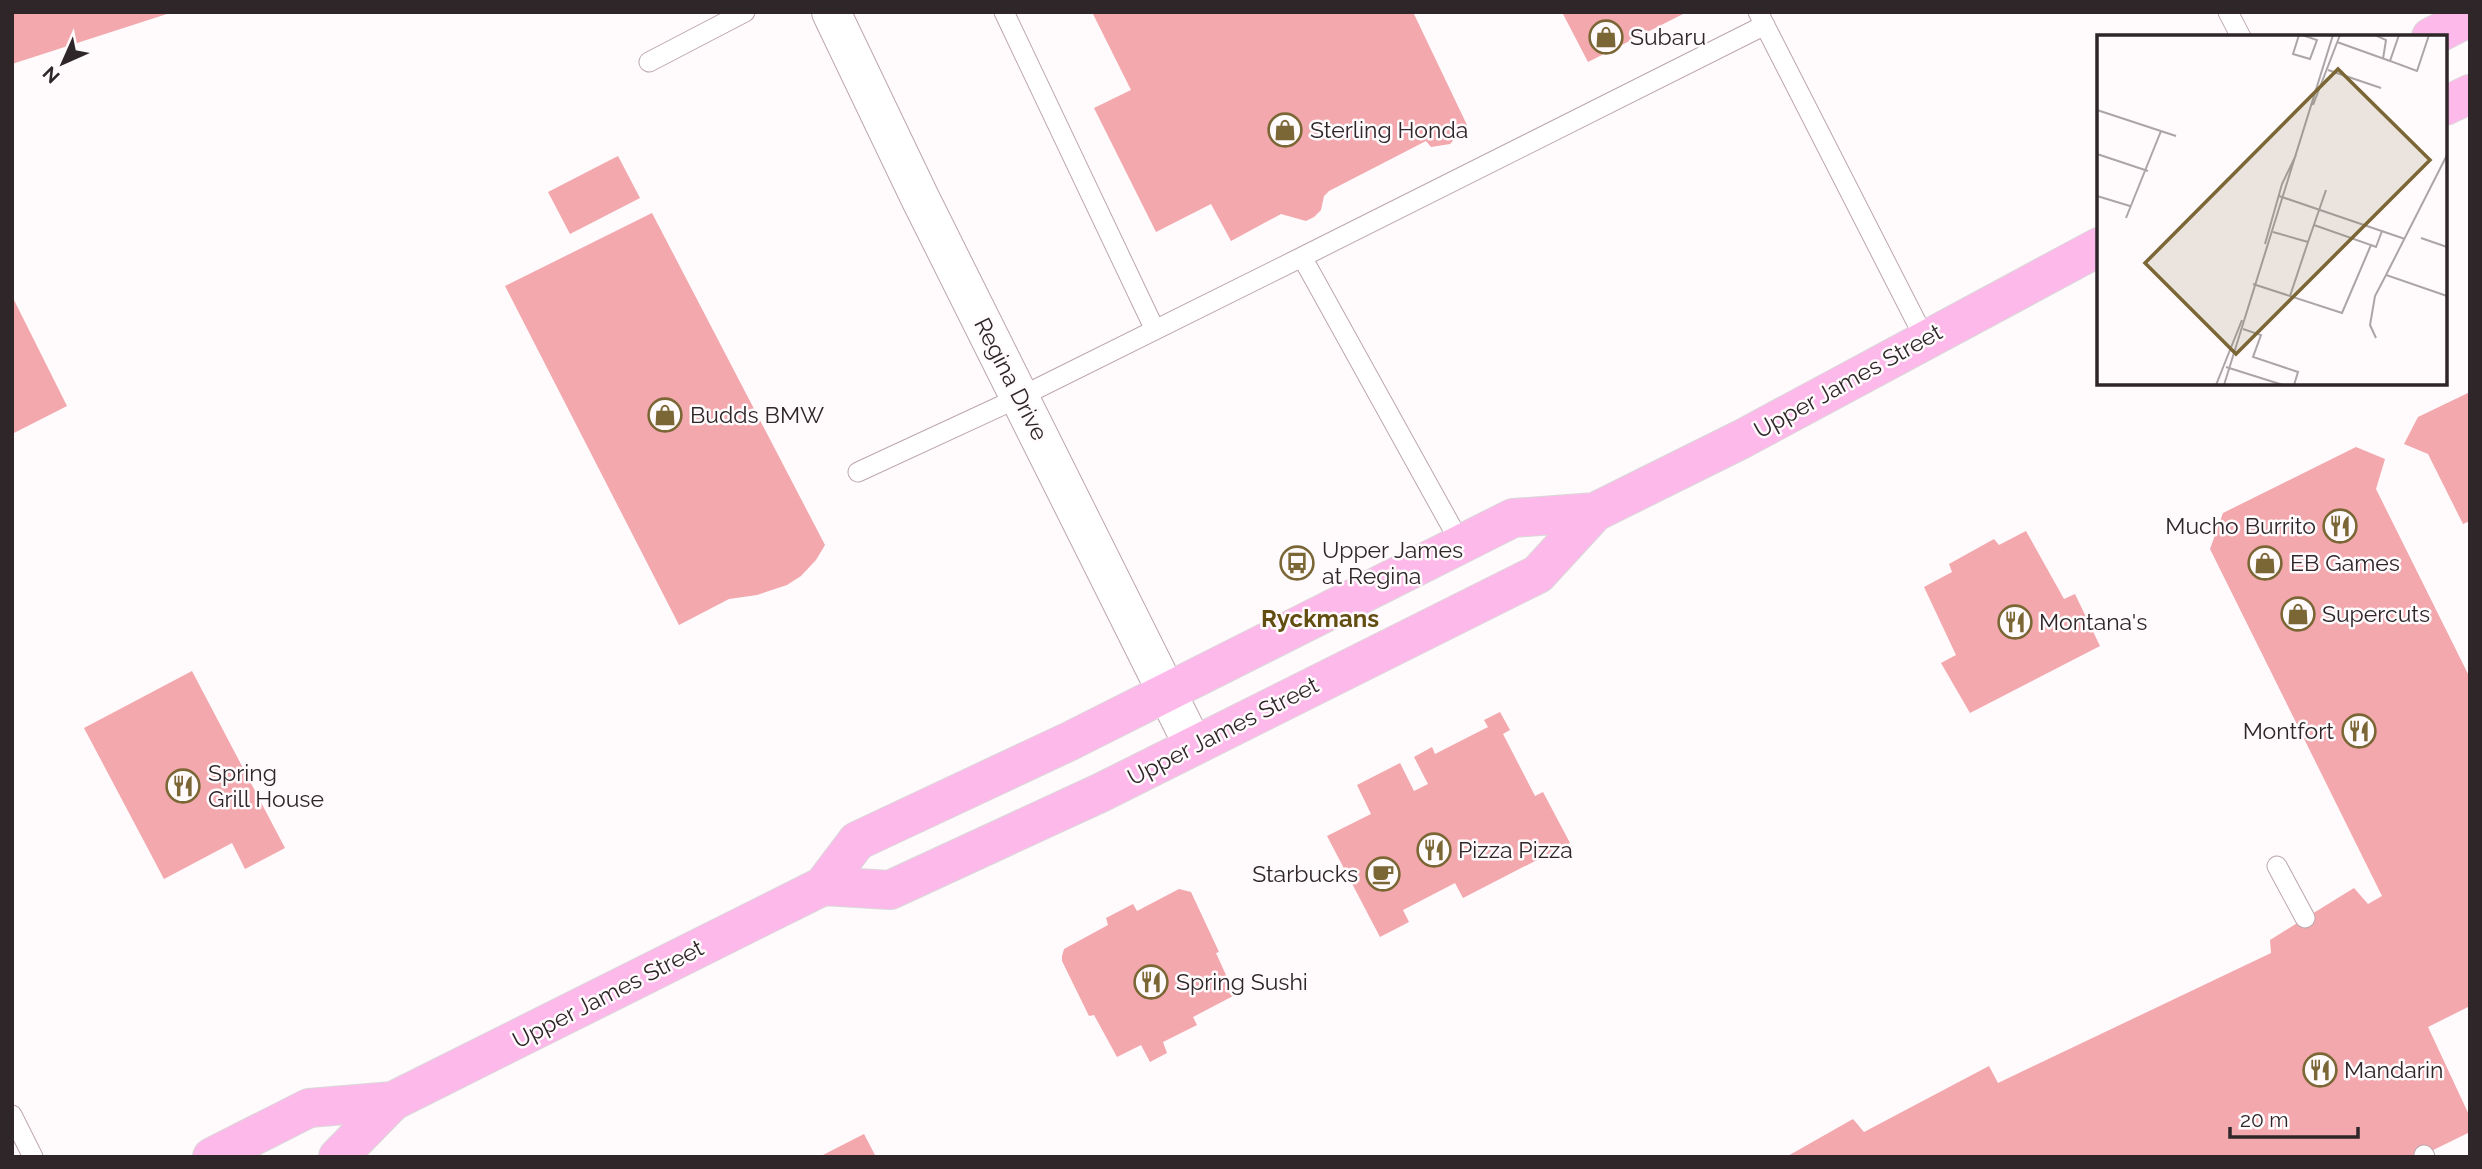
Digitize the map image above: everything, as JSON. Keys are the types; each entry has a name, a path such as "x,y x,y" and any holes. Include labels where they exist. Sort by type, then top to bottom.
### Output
{"main road":[{"path":"2435,35 2470,17"},
{"path":"2447,105 2470,94"},
{"name":"Upper James Street","path":"822,886 890,890 1100,793 1538,574 1595,512 1742,439 2097,248"},
{"name":"Upper James Street","path":"338,1157 393,1101 822,886 857,841 1070,741 1513,518 1595,512"},
{"name":"Upper James Street","path":"212,1157 309,1108 393,1101"}],"street":[{"name":"Regina Drive","path":"831,12 1193,745"}],"lane":[{"path":"649,62 745,12"},
{"path":"1004,12 1155,330"},
{"path":"2228,12 2240,35"},
{"path":"858,472 1020,397 1302,257 1762,19 1925,339"},
{"path":"1302,257 1461,544"},
{"path":"2277,866 2305,918"},
{"path":"12,1115 33,1157"}],"building":[{"path":"12,12 170,12 170,13 12,64"},
{"name":"Sterling Honda","path":"1092,12 1413,12 1467,125 1450,144 1431,147 1426,141 1329,191 1324,196 1321,210 1306,221 1281,214 1231,241 1211,204 1156,232 1094,108 1131,90"},
{"name":"Subaru","path":"1562,12 1687,12 1588,62"},
{"path":"618,156 640,198 570,234 548,192"},
{"name":"Budds BMW","path":"652,213 825,545 801,576 787,585 757,595 729,599 679,625 505,286"},
{"path":"12,296 67,406 12,434"},
{"path":"2470,392 2470,521 2463,524 2428,454 2404,444 2418,417"},
{"path":"2356,447 2385,459 2376,489 2470,678 2470,1006 2428,1027 2470,1117 2470,1132 2419,1157 1786,1157 1853,1119 1864,1132 1989,1066 1998,1083 2271,953 2270,940 2354,888 2368,904 2382,896 2210,549 2223,513"},
{"name":"Montana's","path":"2026,531 2064,599 2075,594 2100,646 1970,713 1941,663 1956,655 1924,587 1952,572 1949,564 1994,539 1999,545"},
{"name":"Spring Grill House","path":"192,671 285,848 245,869 232,843 164,879 84,728"},
{"path":"1500,712 1510,730 1503,734 1535,796 1543,792 1570,843 1463,898 1455,883 1403,910 1409,922 1380,937 1327,836 1371,814 1357,785 1400,763 1414,791 1428,784 1414,757 1432,747 1435,754 1488,727 1484,720"},
{"name":"Spring Sushi","path":"1179,889 1191,892 1219,952 1216,953 1235,995 1193,1017 1197,1025 1163,1042 1167,1053 1150,1062 1141,1045 1117,1057 1094,1015 1089,1016 1062,961 1064,949 1108,925 1106,918 1133,904 1137,911"},
{"path":"864,1134 876,1157 819,1157"}],"place":[{"name":"Subaru","path":"1606,37"},
{"name":"Sterling Honda","path":"1285,130"},
{"name":"Budds BMW","path":"665,415"},
{"name":"Mucho Burrito","path":"2340,526"},
{"name":"Upper James at Regina","path":"1297,563"},
{"name":"EB Games","path":"2265,563"},
{"name":"Supercuts","path":"2298,614"},
{"name":"Montana's","path":"2015,622"},
{"name":"Montfort","path":"2359,731"},
{"name":"Spring Grill House","path":"183,786"},
{"name":"Pizza Pizza","path":"1434,850"},
{"name":"Starbucks","path":"1383,874"},
{"name":"Spring Sushi","path":"1151,982"},
{"name":"Mandarin","path":"2320,1070"}],"district":[{"name":"Ryckmans","path":"1320,619"}]}
